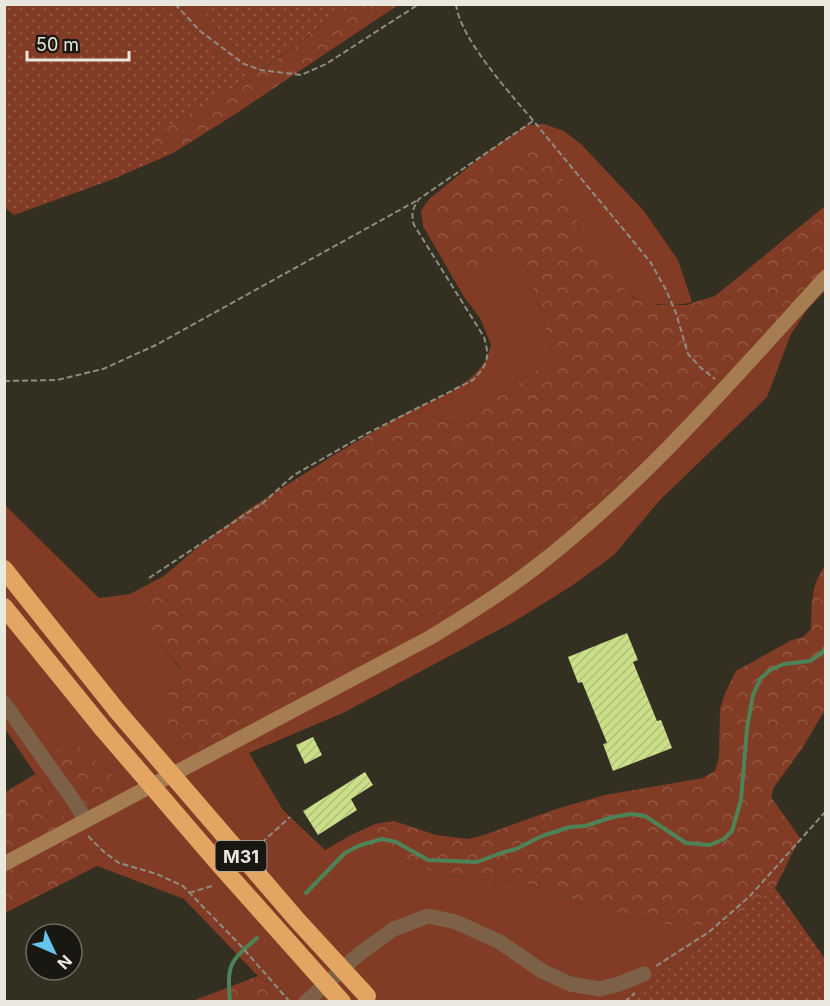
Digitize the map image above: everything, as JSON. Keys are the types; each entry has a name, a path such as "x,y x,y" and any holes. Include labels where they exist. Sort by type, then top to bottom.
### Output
{"highway":[{"name":"M31","path":"4,569 118,712 260,877 370,999"},
{"name":"M31","path":"4,607 103,729 342,1002"}],"main road":[{"path":"4,864 371,670 468,614 536,567 619,496 662,455 726,388 825,277"}],"street":[{"path":"4,703 74,801 83,822"},
{"path":"306,1002 359,954 385,935 394,929 428,916 456,922 500,942 542,971 570,984 600,988 620,984 644,974"}],"path":[{"path":"175,4 200,32 244,64 261,70 301,75 326,64 419,4"},
{"path":"456,4 457,13 465,30 501,84 651,263 676,313 688,354 726,388"},
{"path":"4,381 57,380 103,369 156,345 419,200 533,121"},
{"path":"149,578 264,502 294,475 366,434 473,380 484,368 488,352 484,337 414,225 413,207 419,200"},
{"path":"644,974 709,932 742,903 825,811"},
{"path":"83,822 104,852 118,863 157,874 183,886 241,946 290,1002"}],"green space":[{"path":"5,4 157,5 181,18 209,46 232,63 256,74 144,141 173,153 111,180 14,215 4,207"},
{"path":"157,5 199,5 222,36 243,55 269,64 256,74 232,63 209,46 181,18"},
{"path":"199,5 351,5 269,64 243,55 222,36"},
{"path":"351,5 398,5 173,153 143,141 256,74"},
{"path":"544,124 564,131 581,144 644,211 678,260 692,302 663,305 641,301 625,291 619,281 618,260 597,251 580,232 573,199 551,157 534,146 511,155 506,258 526,266 553,359 502,394 452,424 425,414 405,413 448,393 468,380 485,361 491,345 480,318 464,297 423,226 421,211 429,199 491,149 527,125"},
{"path":"534,146 551,157 573,199 580,232 597,251 618,260 621,285 633,298 658,305 686,305 715,296 825,206 825,291 807,310 690,404 624,476 589,509 485,588 221,738 187,754 168,724 169,692 181,669 152,633 146,606 164,576 205,541 249,509 405,413 425,414 452,424 502,394 553,359 526,266 506,258 470,278 457,268 434,232 437,206 478,173 511,155"},
{"path":"807,310 791,334 767,397 659,501 614,555 570,587 515,621 343,713 249,753 283,810 325,850 351,835 368,845 436,873 526,883 621,914 671,925 726,925 651,982 618,1001 299,1001 258,976 184,899 97,866 5,729 4,504 99,598 130,594 164,576 146,606 152,633 181,670 169,692 349,664 485,588 589,509 624,476 690,404","holes":["66,737 114,776 56,746"]},
{"path":"825,566 825,710 801,750 774,787 771,797 800,838 775,888 726,925 671,925 621,914 526,883 436,873 368,845 351,835 375,824 394,821 436,835 468,839 605,795 703,778 715,771 719,757 720,709 736,671 792,640 803,637 811,629 814,588"},
{"path":"66,736 114,776 113,794 86,805 59,761 56,746"},
{"path":"35,774 97,866 5,913 4,793"},
{"path":"775,888 825,959 825,1001 618,1001 651,982"},
{"path":"258,976 299,1001 190,1002"}],"building":[{"path":"627,633 638,660 633,662 657,721 661,720 672,748 613,771 603,744 607,743 582,682 578,683 568,657"},
{"path":"313,737 322,755 305,764 296,745"},
{"path":"365,772 373,785 351,799 357,810 318,835 303,811"}],"waterway":[{"path":"306,893 345,853 358,846 382,839 396,842 428,860 477,862 570,827 585,826 631,814 645,816 686,843 710,845 724,839 732,831 741,800 747,728 753,695 760,679 770,670 784,664 810,661 823,652 826,646"},
{"path":"230,1002 229,979 232,965 235,959 257,938"}]}
